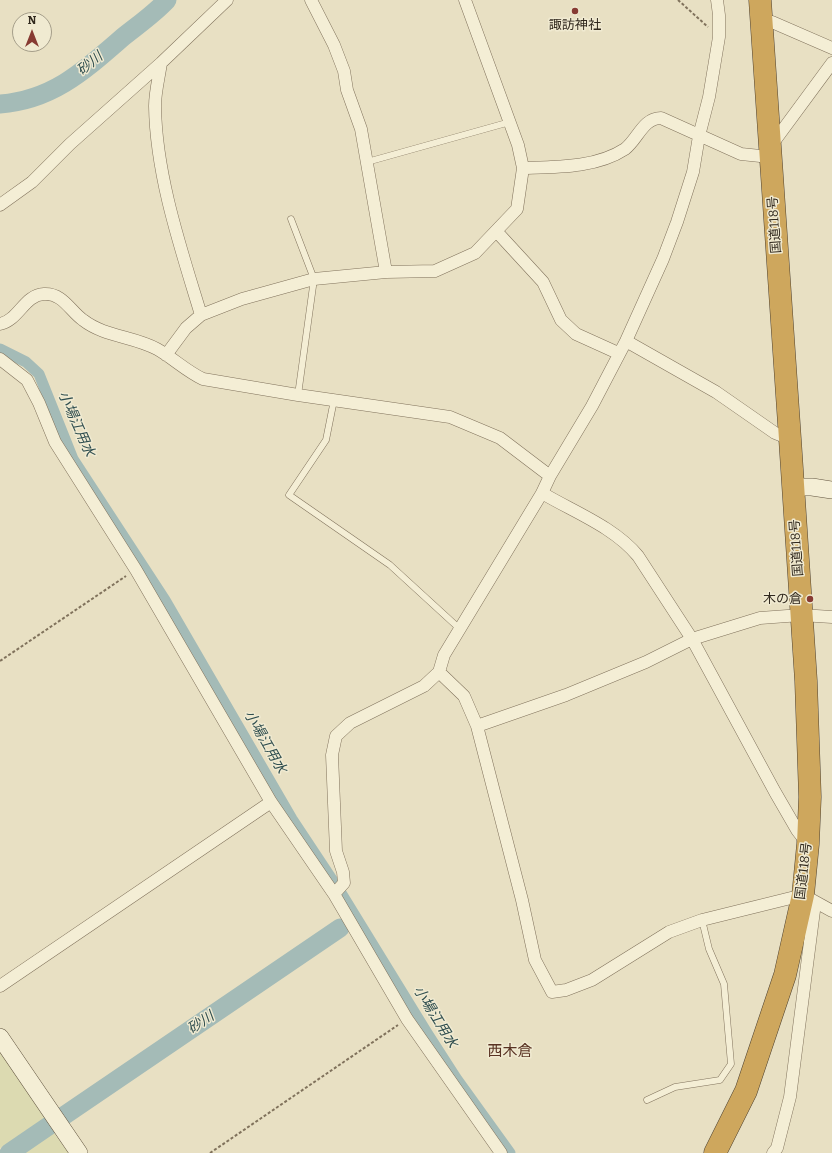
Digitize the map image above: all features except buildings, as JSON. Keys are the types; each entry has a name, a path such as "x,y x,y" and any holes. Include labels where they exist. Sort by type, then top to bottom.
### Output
{"highway":[{"name":"国道118号","path":"715,1153 746,1091 767,1031 809,899 809,749 761,9"}],"street":[{"path":"0,205 32,182 70,144 160,64 227,0"},
{"path":"311,0 334,45 344,71 347,90 361,129 386,272"},
{"path":"166,355 186,328 201,315 242,299 314,279 386,272 436,271 474,253 497,232 517,209 523,168 510,122 466,0"},
{"path":"338,889 343,872 335,843 332,755 336,736 350,723 424,686 439,672 444,655 461,630 592,406 626,340 663,259 693,172 699,136 709,97 719,37 717,0"},
{"path":"761,9 832,48"},
{"path":"523,168 566,167 599,160 626,148 648,122 655,118 661,118 741,154 770,149 832,63"},
{"path":"160,64 155,105 158,143 174,225 201,315"},
{"path":"497,232 543,282 561,320 576,334 618,353"},
{"path":"0,324 14,317 33,297 44,294 55,296 64,301 83,320 96,328 110,334 141,342 166,355 192,374 203,378 298,395 450,417 500,438 550,476"},
{"path":"626,340 716,392 775,433 790,439"},
{"path":"0,359 27,380 55,442 136,570 271,802 338,889 407,1019 501,1153"},
{"path":"793,487 812,487 832,490"},
{"path":"542,493 614,534 629,545 638,556 692,639 775,792 797,830 808,844"},
{"path":"477,726 566,696 646,662 692,639 760,618 801,615 832,617"},
{"path":"439,672 464,696 477,726 522,900 527,929 535,960 552,992 566,990 592,980 669,932 702,920 809,899 832,911"},
{"path":"0,986 271,802"},
{"path":"773,1153 777,1148 790,1097 809,899"},
{"path":"0,1037 79,1153"}],"lane":[{"path":"367,162 510,122"},
{"path":"291,220 314,279 298,395"},
{"path":"334,400 326,440 289,495 390,566 461,630"},
{"path":"647,1100 675,1087 720,1080 731,1064 724,984 709,949 702,920"}],"path":[{"path":"678,0 719,37"},
{"path":"0,661 136,570"},
{"path":"210,1153 407,1019"}],"shaded area":[{"path":"0,1053 45,1118 0,1148"},
{"path":"53,1132 69,1153 21,1153"}],"waterway":[{"name":"砂川","path":"0,104 36,96 52,90 67,81 95,61 167,0"},
{"name":"小場江用水","path":"0,349 26,362 39,374 73,459 165,600 292,819 341,893 456,1078 510,1153"},
{"name":"砂川","path":"62,1117 340,928"},
{"name":"砂川","path":"9,1153 50,1125"}],"place":[{"name":"諏訪神社","path":"575,11"},
{"name":"木の倉","path":"810,599"}],"district":[{"name":"西木倉","path":"510,1052"}]}
